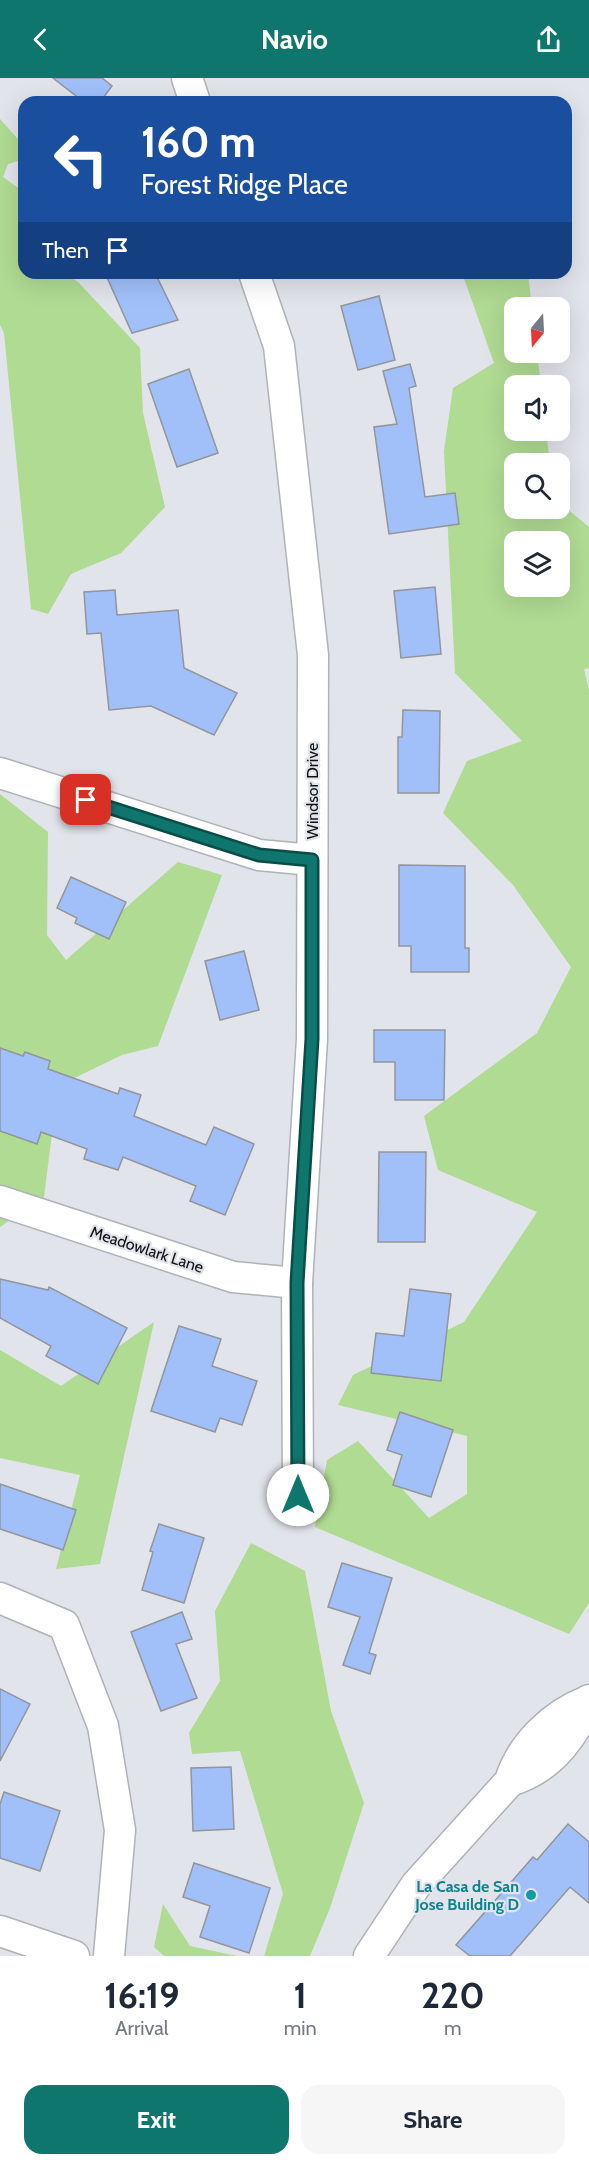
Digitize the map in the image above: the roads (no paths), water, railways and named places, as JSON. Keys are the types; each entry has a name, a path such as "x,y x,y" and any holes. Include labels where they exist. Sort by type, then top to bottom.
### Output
{"street":[{"path":"187,78 193,96"},
{"name":"Windsor Drive","path":"256,279 279,346 313,654 312,1039 297,1283 298,1495"},
{"path":"0,773 259,855 312,860"},
{"name":"Meadowlark Lane","path":"0,1201 233,1277 297,1283"},
{"path":"0,1598 64,1625 103,1726 120,1830 109,1956"},
{"path":"369,1956 417,1885 510,1782 516,1762 545,1727 557,1716 588,1701"},
{"path":"0,1931 74,1956"}],"place":[{"name":"La Casa de San Jose Building D","path":"531,1895"}]}
